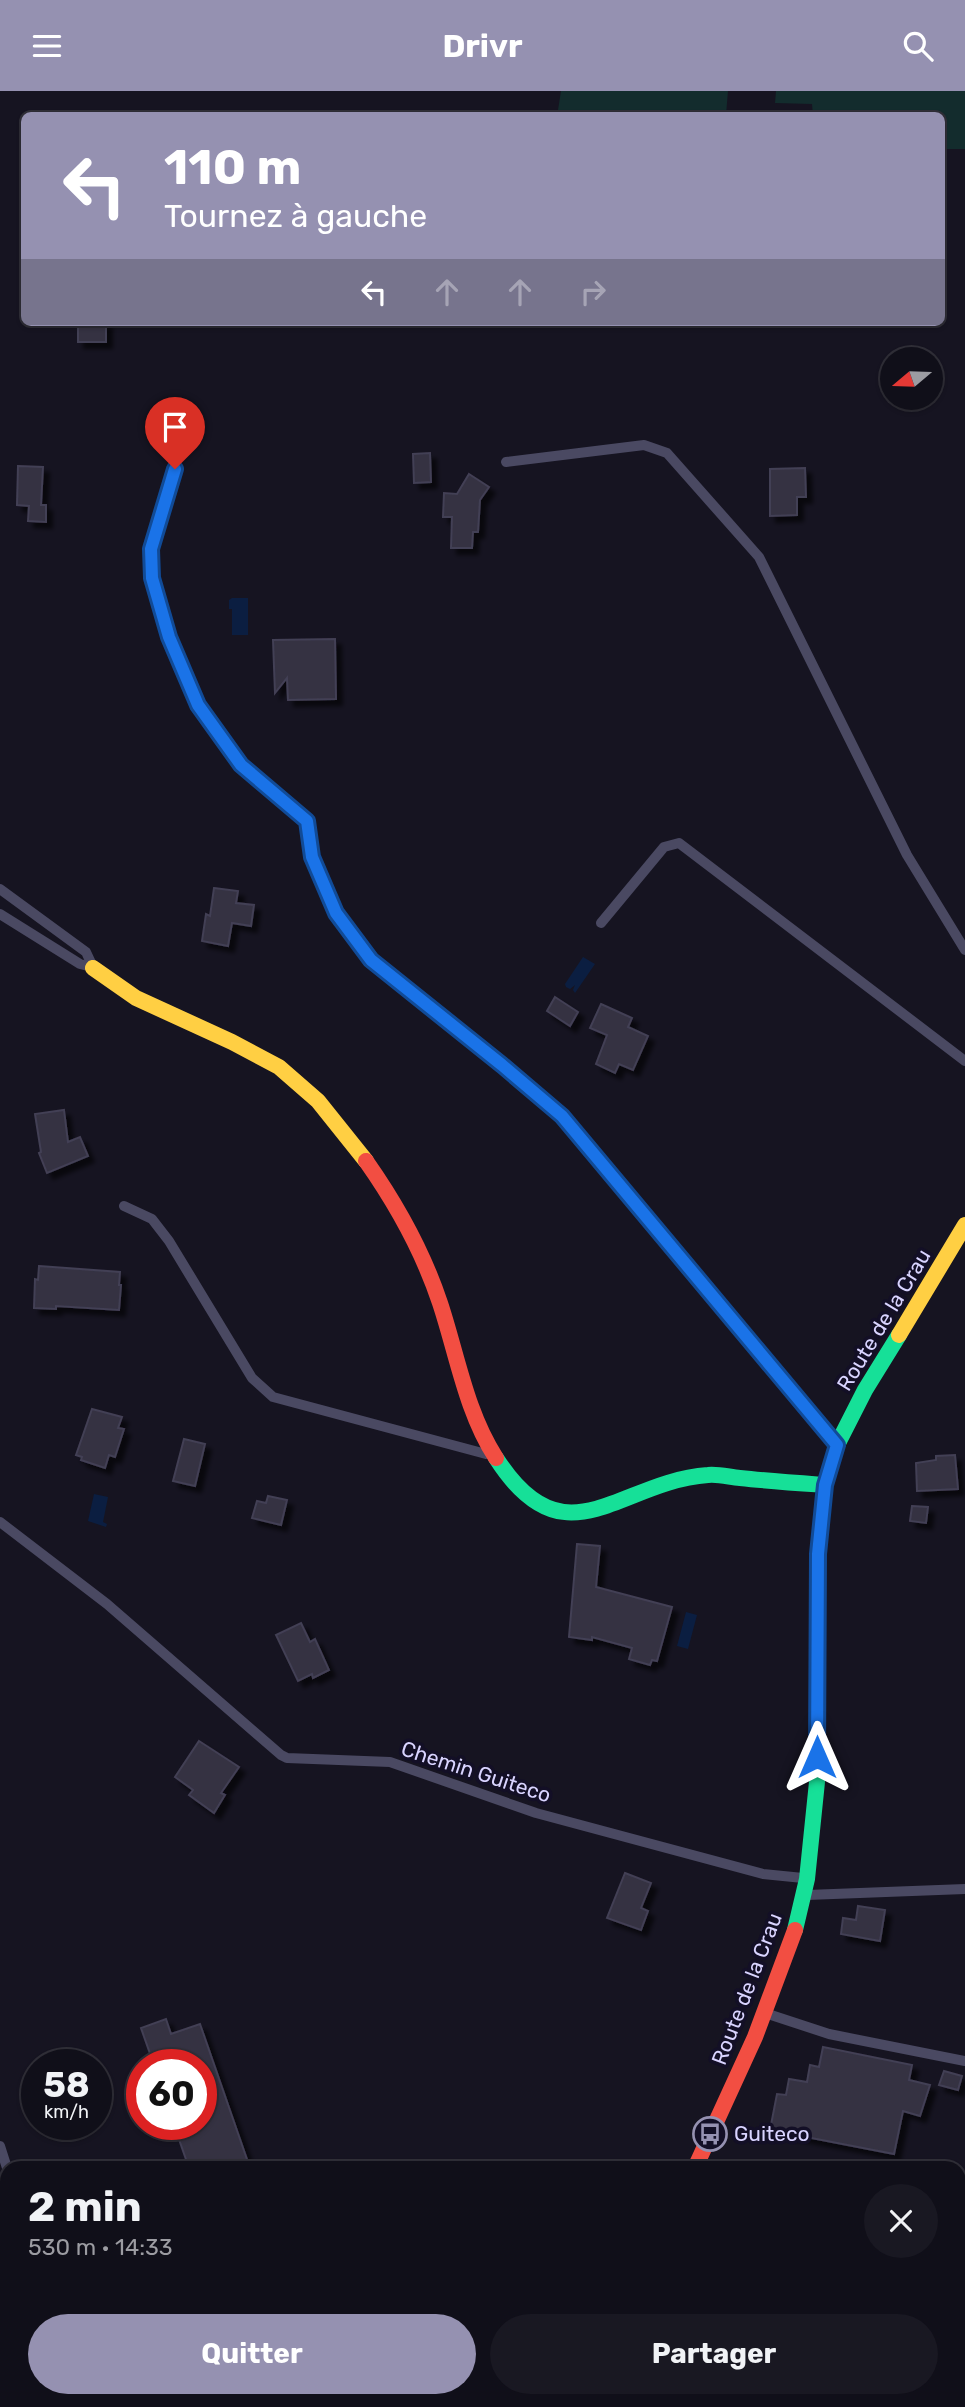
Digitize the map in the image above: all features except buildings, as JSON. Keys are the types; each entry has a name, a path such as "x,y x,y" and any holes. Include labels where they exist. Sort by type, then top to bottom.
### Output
{"street":[{"path":"93,968 135,997 277,1066 304,1086 328,1112 384,1191 416,1245 439,1300 477,1423 493,1456 530,1498 555,1511 587,1514 644,1490 708,1475 825,1485"},
{"name":"Route de la Crau","path":"698,2161 764,2013 794,1935 805,1887 817,1782 818,1554 825,1485 837,1445 865,1390 965,1225"}],"lane":[{"path":"506,462 644,446 667,453 758,557 907,855 965,950"},
{"path":"176,457 175,469 151,549 152,578 169,637 198,705 241,765 307,821 312,857 336,913 371,960 562,1116 837,1445"},
{"path":"601,923 664,847 679,843 965,1061"},
{"path":"0,889 86,952 93,968"},
{"path":"0,914 80,964 93,968"},
{"path":"124,1206 152,1219 158,1226 252,1378 273,1397 493,1456"},
{"name":"Chemin Guiteco","path":"0,1523 107,1604 287,1758 390,1762 536,1813 805,1887 965,1889"},
{"path":"764,2013 829,2034 965,2061"}],"green space":[{"path":"561,91 728,91 726,112 558,110"},
{"path":"776,91 965,91 965,149 945,149 945,112 813,112 812,104 775,103"}],"water":[{"path":"248,598 248,635 232,635 232,609 229,609 229,600"},
{"path":"583,957 595,964 575,993 575,985 570,989 565,984"},
{"path":"94,1494 108,1497 103,1522 107,1524 106,1527 88,1521"},
{"path":"686,1612 697,1615 688,1649 677,1646"}],"traffic: fast":[{"path":"795,1930 807,1879 817,1782 818,1554 825,1485 837,1445 865,1390 899,1335"},
{"path":"496,1458 521,1490 546,1507 570,1512 594,1509 676,1480 708,1475 825,1485"}],"traffic: slow":[{"path":"93,968 136,998 279,1067 318,1101 366,1161"},
{"path":"899,1335 965,1225"}],"traffic: jam":[{"path":"366,1161 399,1212 426,1265 477,1422 496,1458"},
{"path":"698,2161 755,2037 795,1930"}],"place":[{"name":"Guiteco","path":"710,2134"}],"route":[{"path":"175,469 151,549 152,578 169,637 198,705 241,765 307,821 312,857 336,913 371,960 562,1116 837,1445 825,1485 818,1554 817,1757"}]}
